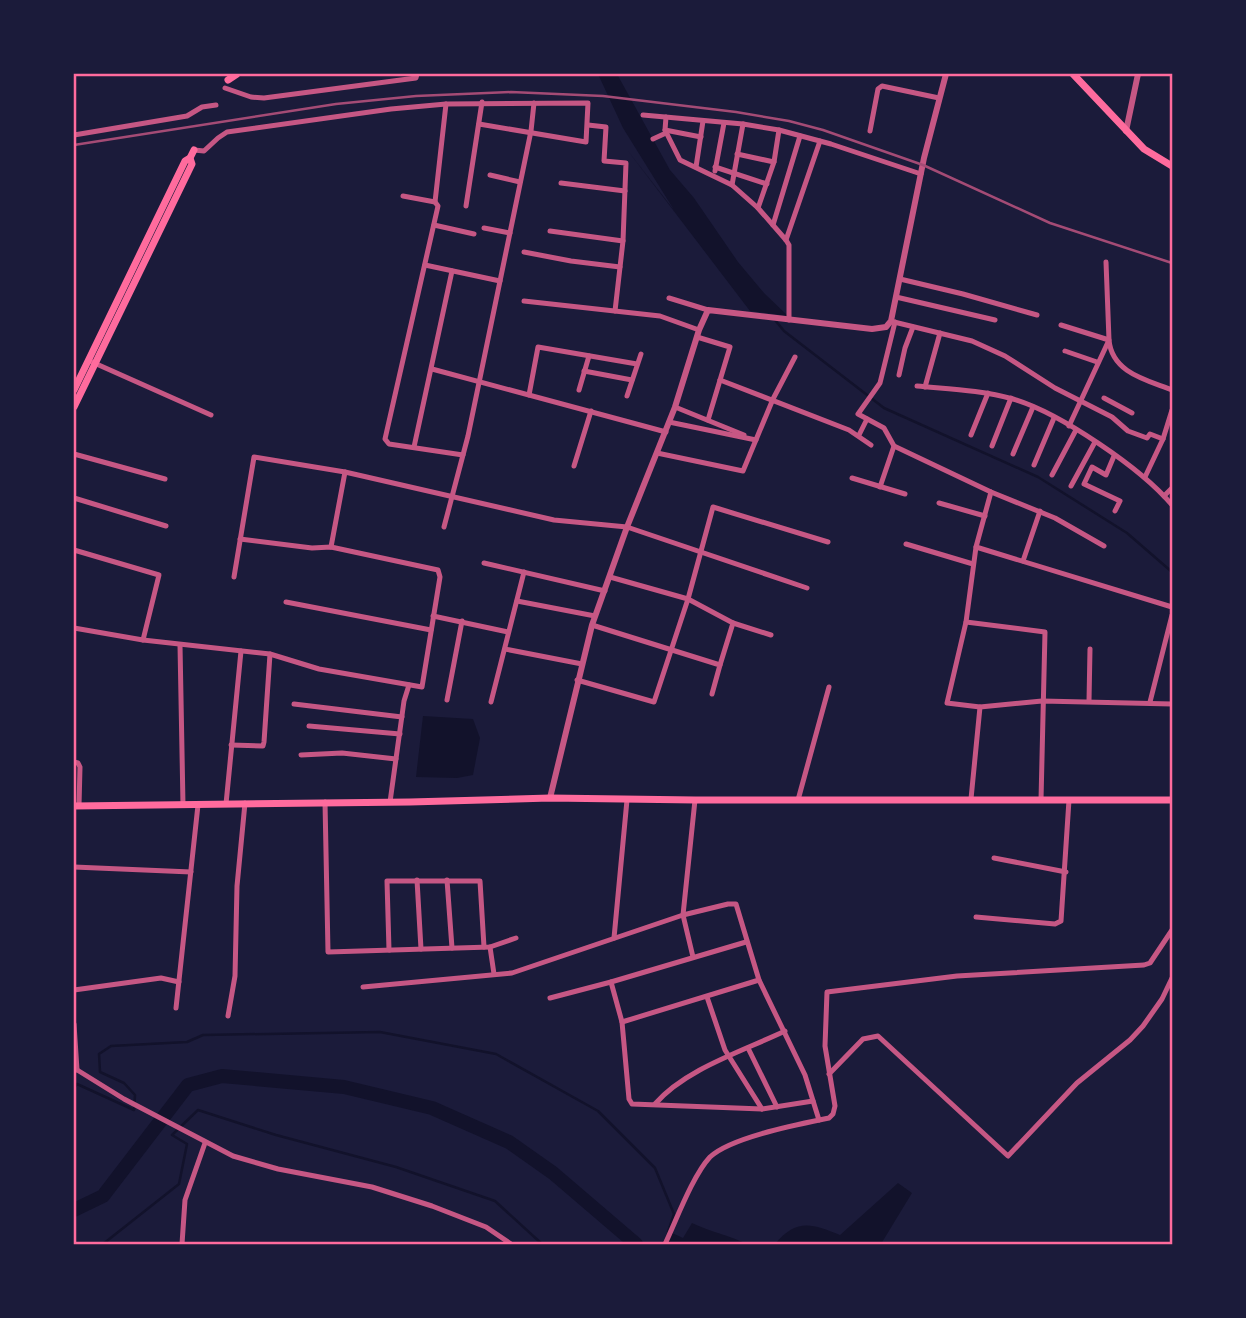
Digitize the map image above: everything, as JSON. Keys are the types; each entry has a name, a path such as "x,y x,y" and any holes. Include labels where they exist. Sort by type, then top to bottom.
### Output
{"main road":[{"path":"228,74 229,80 237,74"},
{"path":"1073,74 1144,149 1172,166"},
{"path":"74,407 92,361 185,161 194,150"},
{"path":"74,390 92,361"},
{"path":"76,806 550,798 1172,800"}],"street":[{"path":"225,88 251,97 264,98 416,78 417,74"},
{"path":"946,74 921,174 880,383 858,414 884,428 894,446 991,492 1040,511 1104,546"},
{"path":"1126,131 1138,74"},
{"path":"870,131 878,89 882,86 939,98"},
{"path":"466,206 482,102"},
{"path":"194,150 204,151 227,132 391,109 482,102 588,103 586,142 480,124"},
{"path":"444,527 480,381 531,131 534,103"},
{"path":"446,104 435,202 438,206 384,439 389,444 463,455"},
{"path":"74,135 187,116 202,107 216,105"},
{"path":"643,116 743,124 779,130 921,174"},
{"path":"666,117 665,132 680,160 732,186 758,208 786,240 789,245 790,283 788,320"},
{"path":"696,167 703,121"},
{"path":"714,175 724,123"},
{"path":"732,186 743,124"},
{"path":"588,125 606,127 604,161 626,163 623,241 615,311"},
{"path":"758,208 774,162 779,130"},
{"path":"653,139 665,132 701,137"},
{"path":"773,225 800,136"},
{"path":"786,240 820,141"},
{"path":"737,154 774,162"},
{"path":"715,167 767,184"},
{"path":"490,176 520,183"},
{"path":"561,183 625,191"},
{"path":"403,196 435,202"},
{"path":"434,225 474,234"},
{"path":"484,228 510,233"},
{"path":"550,232 623,241"},
{"path":"524,252 620,267"},
{"path":"1106,262 1108,340 1113,354 1130,374 1172,390"},
{"path":"425,265 500,281"},
{"path":"414,447 452,271"},
{"path":"900,279 1037,316"},
{"path":"669,298 708,310 788,320 872,329 886,327 893,322 972,341 1005,356 1055,388 1115,419 1128,431 1147,438 1150,434 1163,439"},
{"path":"896,298 995,320"},
{"path":"524,301 660,317 730,347 708,420"},
{"path":"550,798 592,625 626,527 666,432 708,310"},
{"path":"1061,325 1108,340"},
{"path":"899,375 913,327"},
{"path":"925,387 940,334"},
{"path":"1069,426 1108,340"},
{"path":"529,394 538,347 637,364"},
{"path":"1065,351 1097,362"},
{"path":"627,396 641,354"},
{"path":"579,390 589,356"},
{"path":"657,453 743,471 773,399 795,357"},
{"path":"92,361 211,415"},
{"path":"432,369 666,432"},
{"path":"584,371 632,380"},
{"path":"720,380 859,435 871,446"},
{"path":"917,386 989,393 1012,398 1033,407 1096,442 1146,477 1172,505"},
{"path":"971,435 989,393"},
{"path":"992,446 1012,398"},
{"path":"1104,398 1132,413"},
{"path":"675,407 756,440"},
{"path":"1013,454 1033,407"},
{"path":"1115,419 1121,407"},
{"path":"1146,477 1171,425 1172,410"},
{"path":"574,466 591,411"},
{"path":"1034,465 1054,418"},
{"path":"859,435 867,419"},
{"path":"669,422 756,440"},
{"path":"1052,475 1076,430"},
{"path":"1071,486 1096,442"},
{"path":"880,486 894,446"},
{"path":"74,454 165,479"},
{"path":"1114,456 1106,475 1092,467 1084,484 1121,501 1115,511"},
{"path":"234,577 254,457 345,472 554,520 626,527 807,587"},
{"path":"331,547 345,472"},
{"path":"852,478 905,494"},
{"path":"1164,496 1172,488"},
{"path":"991,492 976,547 966,622 947,703 979,707 1042,701 1172,704"},
{"path":"74,498 166,526"},
{"path":"939,503 985,516"},
{"path":"577,680 654,702 688,599 713,507 828,542"},
{"path":"1023,561 1040,511"},
{"path":"74,628 180,645 270,654 319,668 422,687 440,577 438,570 331,547 312,548 240,538"},
{"path":"906,544 973,564"},
{"path":"976,547 1172,607"},
{"path":"74,550 159,575 143,640"},
{"path":"484,563 605,591"},
{"path":"491,702 524,572"},
{"path":"610,577 688,599 733,623 771,635"},
{"path":"517,601 595,616"},
{"path":"286,602 430,630"},
{"path":"433,615 508,632"},
{"path":"1150,702 1172,615"},
{"path":"447,700 462,621"},
{"path":"966,622 1045,632 1041,800"},
{"path":"712,694 733,623"},
{"path":"592,625 720,665"},
{"path":"180,645 183,805"},
{"path":"505,649 582,664"},
{"path":"1089,701 1090,649"},
{"path":"226,804 241,651"},
{"path":"231,745 258,747 264,742 270,654"},
{"path":"390,802 409,685"},
{"path":"798,800 829,687"},
{"path":"294,704 402,717"},
{"path":"971,799 979,707"},
{"path":"309,726 400,734"},
{"path":"301,755 342,753 396,759"},
{"path":"74,762 80,767 76,806"},
{"path":"614,938 627,800"},
{"path":"693,957 683,915 695,800"},
{"path":"976,917 1058,923 1063,916 1069,800"},
{"path":"325,802 328,952 487,947 516,938"},
{"path":"228,1016 236,955 237,886 245,803"},
{"path":"176,1007 198,805"},
{"path":"994,858 1066,872"},
{"path":"74,867 191,872"},
{"path":"417,880 421,949"},
{"path":"447,880 452,948"},
{"path":"389,950 387,881 480,881 487,947 494,974"},
{"path":"363,986 522,970 683,915 736,904 759,980 805,1075 819,1120"},
{"path":"665,1244 702,1169 715,1154 761,1134 829,1118 834,1111 825,1046 827,992 957,976 1144,965 1150,963 1172,930"},
{"path":"550,998 746,942"},
{"path":"74,990 161,978 179,982"},
{"path":"829,1073 863,1039 878,1036 1008,1156 1077,1083 1143,1026 1162,999 1172,978"},
{"path":"622,1022 759,980"},
{"path":"611,982 622,1022 629,1099 632,1104 762,1109 813,1101"},
{"path":"707,997 729,1057 762,1109"},
{"path":"74,1024 75,1069 205,1143 233,1156 372,1187 432,1206 486,1227 511,1244"},
{"path":"654,1104 664,1092 677,1084 785,1031"},
{"path":"748,1048 777,1107"},
{"path":"182,1244 185,1200 205,1143"}],"shaded area":[{"path":"598,74 617,74 670,170 694,198 738,262 788,316 750,311 628,151 674,210 623,128"},
{"path":"423,716 473,719 480,738 473,775 457,778 416,777"},
{"path":"898,1183 912,1193 881,1244 775,1244 790,1230 805,1226 840,1235"},
{"path":"692,1223 747,1244 662,1244 668,1231 683,1238"}],"waterway":[{"path":"775,320 784,331 884,408 1038,477 1127,533 1172,572"},
{"path":"74,1088 77,1084 134,1110 135,1095 124,1083 100,1072 99,1054 111,1046 187,1042 203,1035 380,1032 496,1054 598,1111 655,1168 674,1214 668,1232"},
{"path":"74,1210 103,1196 188,1085 222,1076 344,1087 432,1108 509,1142 553,1173 636,1244"},
{"path":"103,1244 179,1184 187,1144 172,1135 198,1110 276,1135 396,1167 495,1201 542,1244"}],"railway":[{"path":"74,145 336,104 416,96 511,92 603,96 736,112 823,130 923,165 1050,223 1172,263"}]}
